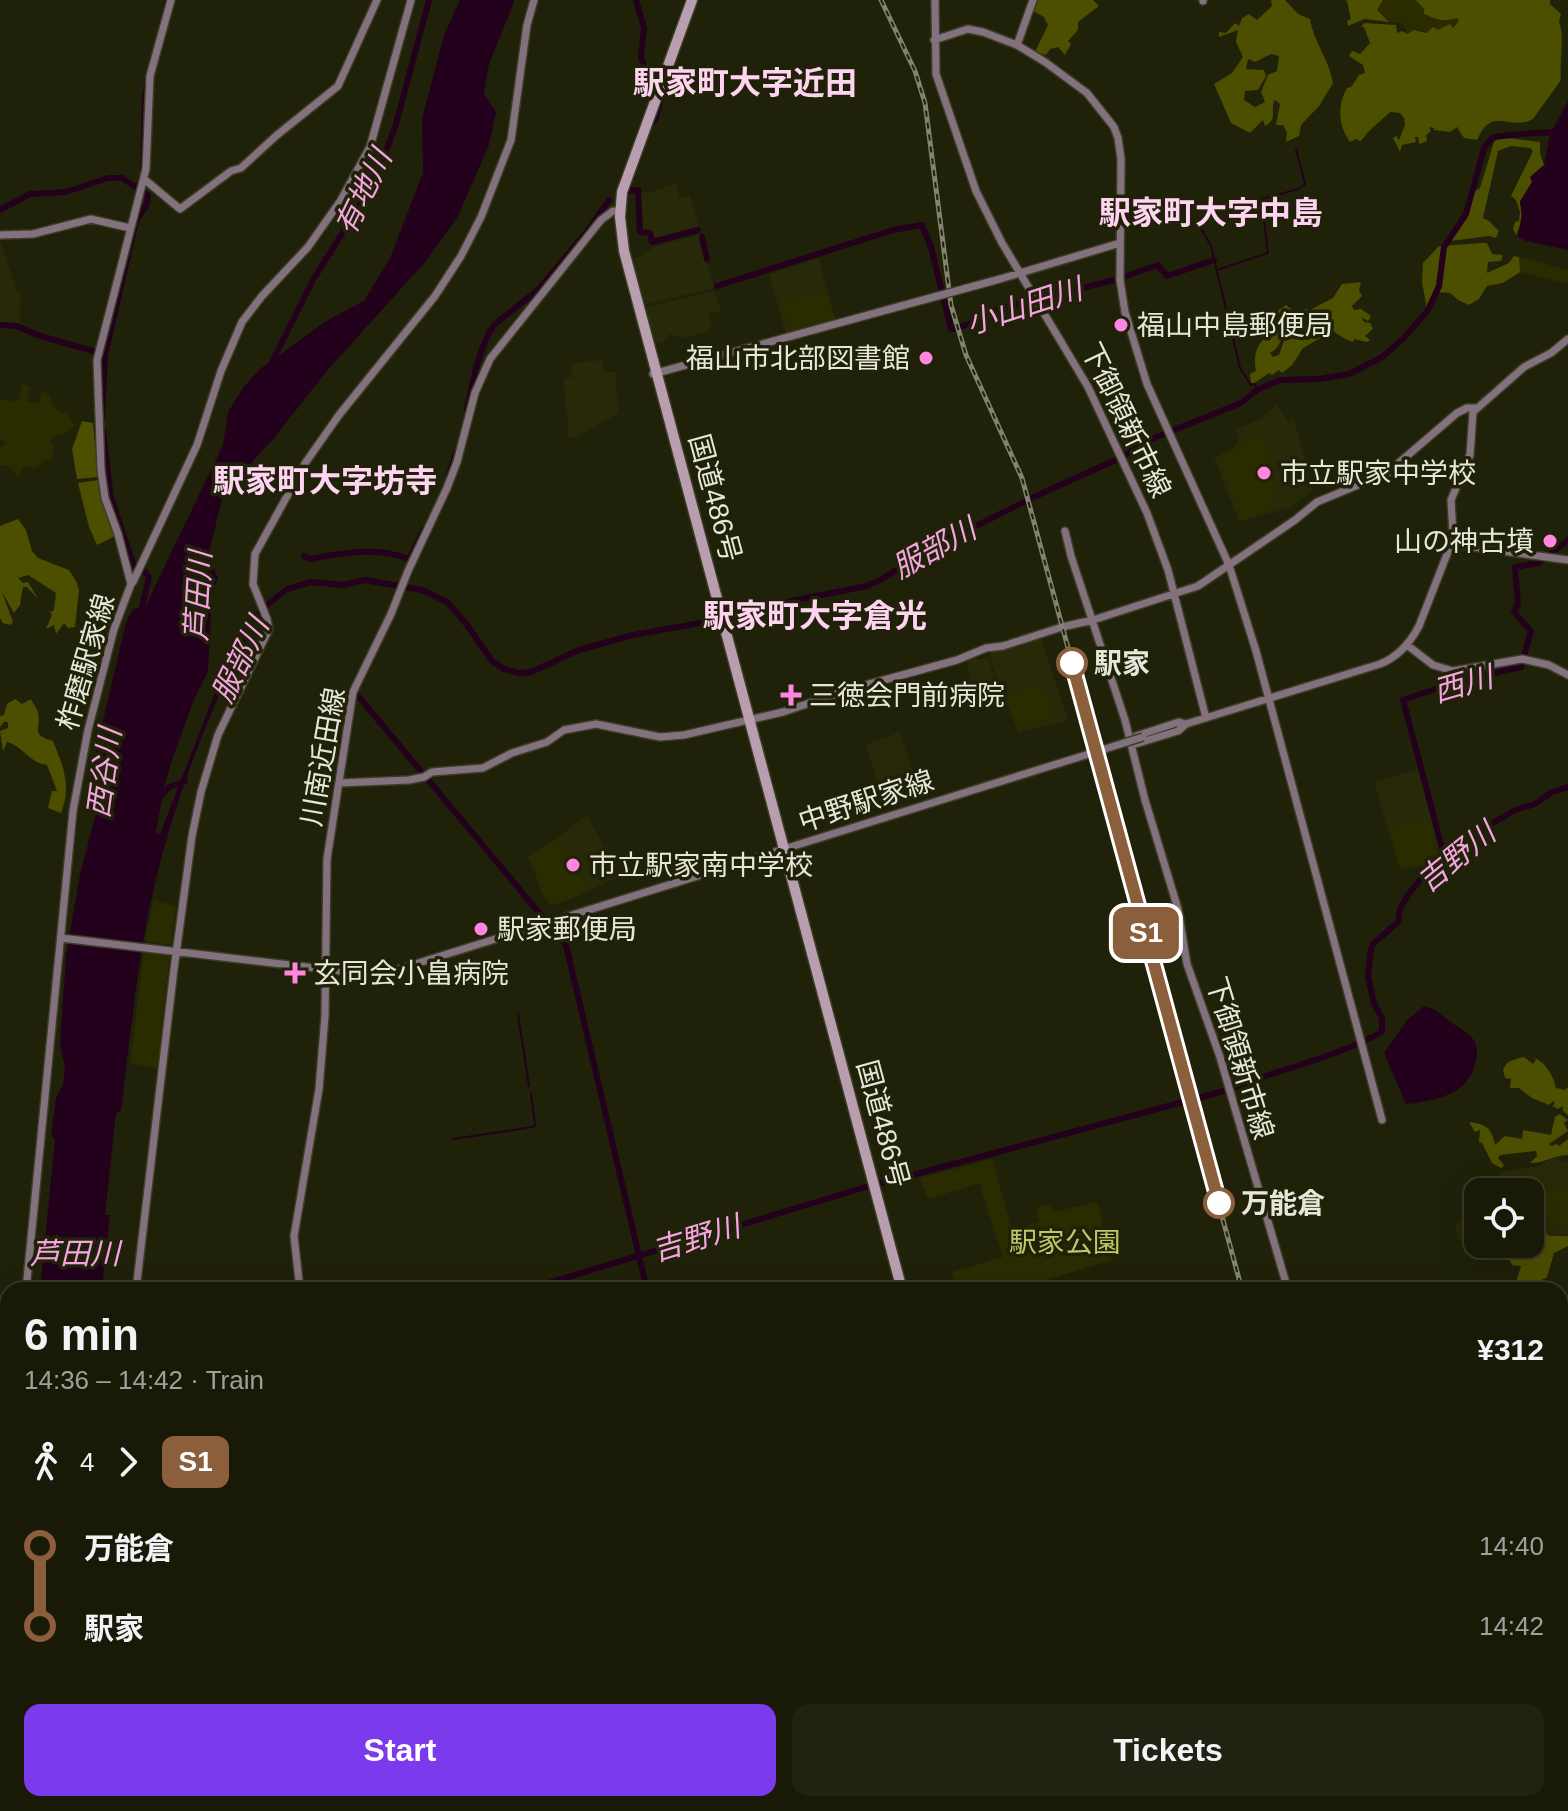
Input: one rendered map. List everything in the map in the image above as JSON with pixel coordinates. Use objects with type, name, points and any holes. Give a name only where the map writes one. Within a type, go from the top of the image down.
[{"type":"highway","name":"国道486号","points":[[689,0],[622,192],[618,211],[624,251],[898,1282]]},
{"type":"street","name":"柞磨駅家線","points":[[27,1282],[81,764],[114,629],[131,584],[105,498],[101,470],[98,355],[142,185],[147,157],[150,76],[171,0]]},
{"type":"street","points":[[142,185],[180,209],[231,171],[241,168],[338,86],[377,0]]},
{"type":"street","points":[[131,584],[197,445],[221,371],[242,322],[308,247],[341,200],[370,147],[411,0]]},
{"type":"street","points":[[137,1282],[175,951],[192,836],[218,735],[235,694],[266,639],[267,619],[252,577],[255,554],[283,501],[339,415],[435,296],[481,217],[511,140],[523,51],[534,0]]},
{"type":"street","name":"下御領新市線","points":[[935,0],[934,40],[938,83],[968,170],[984,210],[1088,387],[1151,522],[1174,593],[1206,718]]},
{"type":"street","points":[[1017,45],[1033,0]]},
{"type":"street","points":[[934,40],[968,29],[1017,45],[1078,85],[1114,127],[1120,143],[1121,159],[1121,294],[1125,312],[1147,384],[1229,565],[1382,1120]]},
{"type":"street","name":"川南近田線","points":[[299,1282],[294,1236],[319,1089],[325,1016],[326,874],[353,692],[457,462],[475,393],[490,359],[601,220],[618,211]]},
{"type":"street","points":[[0,235],[33,234],[91,219],[130,228]]},
{"type":"street","points":[[655,373],[1021,274],[1120,243]]},
{"type":"street","points":[[339,783],[409,780],[432,772],[483,768],[575,727],[596,724],[660,737],[684,735],[936,667],[986,648],[1093,620],[1198,586],[1317,502],[1387,473],[1457,413],[1475,408],[1492,397],[1524,367],[1551,353],[1568,339]]},
{"type":"street","points":[[1131,742],[1179,722],[1186,724],[1387,661],[1407,645],[1419,626],[1451,544],[1451,500],[1470,455],[1470,421],[1475,408]]},
{"type":"street","name":"下御領新市線","points":[[1065,531],[1131,742],[1178,909],[1187,964],[1220,1057],[1286,1282]]},
{"type":"street","points":[[1451,544],[1568,560]]},
{"type":"street","points":[[1407,645],[1433,665],[1446,670],[1467,671],[1522,659],[1547,664],[1568,675]]},
{"type":"street","name":"中野駅家線","points":[[326,968],[358,973],[396,970],[1186,724]]},
{"type":"street","points":[[62,938],[326,968]]},
{"type":"shaded area","points":[[1037,0],[1093,0],[1099,6],[1078,22],[1078,30],[1068,41],[1071,44],[1065,55],[1058,47],[1050,49],[1046,55],[1035,52],[1048,25],[1044,17],[1033,11]]},
{"type":"shaded area","points":[[1271,0],[1285,0],[1298,14],[1310,19],[1333,83],[1319,106],[1301,125],[1299,136],[1286,142],[1287,133],[1283,125],[1276,125],[1280,104],[1275,100],[1272,120],[1265,126],[1263,120],[1250,133],[1231,123],[1214,84],[1232,73],[1243,57],[1236,42],[1238,30],[1219,37],[1219,32],[1226,33],[1235,23],[1239,26],[1242,18],[1249,14],[1257,20],[1272,6]],"holes":[[[1271,54],[1279,56],[1277,71],[1268,75],[1261,92],[1265,102],[1255,107],[1244,100],[1245,91],[1258,90],[1266,76],[1264,70],[1246,69],[1248,59],[1255,62]]]},
{"type":"shaded area","points":[[1345,0],[1383,0],[1377,10],[1389,22],[1365,19],[1348,26],[1347,21],[1351,19]]},
{"type":"shaded area","points":[[1416,0],[1550,0],[1550,4],[1561,14],[1561,80],[1533,119],[1516,123],[1489,123],[1477,140],[1464,138],[1457,127],[1450,132],[1430,127],[1427,141],[1419,144],[1418,137],[1415,137],[1416,142],[1402,145],[1400,152],[1393,138],[1396,136],[1399,140],[1405,125],[1404,118],[1400,113],[1390,112],[1361,141],[1356,139],[1350,142],[1343,129],[1340,108],[1347,88],[1365,73],[1363,65],[1349,56],[1352,51],[1360,54],[1370,43],[1364,27],[1361,27],[1364,23],[1396,25],[1397,33],[1402,31],[1407,34],[1414,30],[1426,33],[1433,27],[1438,30],[1450,24],[1453,28],[1459,21],[1457,18],[1440,20],[1424,14],[1424,9]]},
{"type":"shaded area","points":[[1500,137],[1540,142],[1544,165],[1530,177],[1532,182],[1520,201],[1522,220],[1516,235],[1513,229],[1515,222],[1519,221],[1520,212],[1511,196],[1533,151],[1511,146],[1498,151],[1483,218],[1499,231],[1496,238],[1489,236],[1451,241],[1466,216],[1475,191],[1480,188],[1494,142]]},
{"type":"shaded area","points":[[676,183],[680,198],[690,195],[699,228],[653,241],[651,232],[641,230],[640,192],[652,192]]},
{"type":"shaded area","points":[[699,235],[714,288],[642,305],[632,263],[634,259],[658,246]]},
{"type":"shaded area","points":[[0,240],[17,291],[21,292],[19,326],[0,323]]},
{"type":"shaded area","points":[[1487,243],[1492,254],[1503,255],[1501,261],[1488,262],[1487,273],[1509,263],[1514,256],[1519,257],[1520,272],[1503,283],[1487,286],[1479,299],[1469,305],[1450,293],[1437,292],[1428,315],[1422,282],[1423,263],[1439,246]]},
{"type":"shaded area","points":[[818,258],[836,320],[786,334],[769,274]]},
{"type":"shaded area","points":[[1361,282],[1359,290],[1362,296],[1352,306],[1354,310],[1361,309],[1371,316],[1368,321],[1361,317],[1373,329],[1365,336],[1370,340],[1354,339],[1353,342],[1346,339],[1323,325],[1324,317],[1304,320],[1286,332],[1278,347],[1270,353],[1273,357],[1279,355],[1286,335],[1300,325],[1304,330],[1307,325],[1311,327],[1314,322],[1320,322],[1322,337],[1303,348],[1292,365],[1282,373],[1279,370],[1272,375],[1269,373],[1251,383],[1250,374],[1256,371],[1257,350],[1261,342],[1270,336],[1267,323],[1270,316],[1286,305],[1296,313],[1310,310],[1333,298],[1342,284]]},
{"type":"shaded area","points":[[715,291],[721,311],[708,314],[712,327],[708,332],[682,338],[670,334],[663,342],[653,344],[643,308]]},
{"type":"shaded area","points":[[602,360],[603,372],[615,372],[619,413],[576,437],[569,437],[563,378],[572,377],[571,363]]},
{"type":"shaded area","name":"市立駅家中学校","points":[[1277,404],[1288,422],[1294,420],[1313,490],[1291,507],[1239,522],[1214,458],[1235,447],[1239,437],[1236,429],[1261,419]]},
{"type":"shaded area","points":[[82,421],[93,423],[98,477],[77,479],[72,449]]},
{"type":"shaded area","points":[[99,480],[115,536],[97,545],[78,483]]},
{"type":"shaded area","points":[[18,519],[38,558],[69,570],[76,581],[79,590],[75,627],[68,628],[64,623],[56,634],[54,625],[46,629],[52,615],[49,610],[54,610],[56,593],[28,575],[18,578],[23,583],[28,582],[38,599],[27,587],[23,587],[20,605],[14,613],[2,592],[13,622],[10,625],[3,623],[0,618],[0,526]]},
{"type":"shaded area","points":[[1040,635],[1068,721],[1018,732],[990,653]]},
{"type":"shaded area","points":[[975,653],[977,660],[988,657],[997,687],[974,695],[965,658]]},
{"type":"shaded area","points":[[15,699],[22,704],[31,699],[38,713],[39,733],[53,741],[66,785],[61,813],[48,808],[52,791],[57,791],[47,765],[35,761],[7,742],[3,751],[0,731],[8,728],[8,722],[0,727],[0,716],[4,715],[7,704]]},
{"type":"shaded area","points":[[900,732],[917,786],[877,798],[875,775],[866,744]]},
{"type":"shaded area","points":[[1419,769],[1444,858],[1437,863],[1400,870],[1374,782]]},
{"type":"shaded area","name":"市立駅家南中学校","points":[[587,815],[620,876],[551,906],[542,894],[528,856]]},
{"type":"shaded area","points":[[1524,1057],[1533,1064],[1534,1058],[1542,1062],[1556,1088],[1565,1090],[1568,1087],[1568,1115],[1563,1111],[1563,1106],[1558,1109],[1552,1106],[1555,1104],[1553,1101],[1549,1105],[1519,1088],[1510,1088],[1511,1079],[1505,1078],[1503,1069],[1508,1062]]},
{"type":"shaded area","points":[[1560,1114],[1568,1120],[1564,1123],[1568,1131],[1549,1144],[1559,1146],[1568,1139],[1568,1155],[1530,1163],[1537,1156],[1536,1151],[1500,1155],[1498,1158],[1504,1165],[1501,1168],[1492,1163],[1479,1142],[1480,1130],[1475,1132],[1469,1122],[1487,1128],[1495,1145],[1505,1136],[1522,1139],[1523,1130],[1551,1135],[1555,1117]]},
{"type":"shaded area","points":[[1553,1158],[1568,1163],[1568,1234],[1544,1238],[1544,1178],[1498,1178],[1502,1172],[1539,1166]]},
{"type":"shaded area","points":[[1464,1216],[1464,1239],[1458,1240],[1455,1224]]},
{"type":"shaded area","points":[[1544,1232],[1549,1236],[1568,1236],[1568,1246],[1554,1253],[1547,1277],[1538,1282],[1516,1282],[1521,1266],[1512,1265],[1509,1258],[1544,1258]]},
{"type":"green space","points":[[1383,0],[1416,0],[1424,9],[1424,14],[1440,20],[1457,18],[1459,21],[1445,30],[1414,30],[1407,34],[1403,23],[1389,22],[1377,10]]},
{"type":"green space","points":[[1519,257],[1568,270],[1568,284],[1520,272]]},
{"type":"green space","points":[[826,291],[833,313],[830,321],[787,333],[785,303]]},
{"type":"green space","points":[[23,384],[29,387],[27,402],[40,403],[41,390],[50,396],[53,406],[63,414],[67,411],[74,425],[50,441],[52,460],[45,460],[36,468],[24,467],[19,476],[8,465],[0,466],[0,448],[8,442],[0,440],[0,400],[18,401]]},
{"type":"green space","points":[[1262,436],[1278,497],[1270,500],[1272,510],[1239,521],[1238,509],[1218,460],[1239,450],[1240,445]]},
{"type":"green space","points":[[1038,685],[1042,697],[1048,696],[1055,720],[1018,728],[1007,696]]},
{"type":"green space","points":[[1429,820],[1439,859],[1404,868],[1399,864],[1390,831]]},
{"type":"green space","points":[[558,842],[584,882],[583,894],[551,905],[529,856],[534,853],[536,856]]},
{"type":"green space","points":[[154,900],[176,906],[171,945],[145,941]]},
{"type":"green space","points":[[144,950],[170,953],[157,1068],[130,1063]]},
{"type":"green space","name":"駅家公園","points":[[992,1159],[1012,1230],[1040,1222],[1036,1208],[1050,1204],[1053,1212],[1097,1202],[1112,1260],[1039,1282],[954,1282],[952,1272],[1003,1257],[979,1183],[928,1199],[920,1178]]},
{"type":"green space","points":[[1568,1188],[1568,1223],[1548,1227],[1544,1192]]},
{"type":"water","name":"芦田川","points":[[460,0],[515,0],[489,64],[484,94],[496,112],[489,145],[457,218],[425,262],[326,372],[274,438],[223,494],[210,549],[210,560],[218,578],[212,594],[208,672],[194,699],[164,787],[156,832],[160,834],[216,690],[259,608],[261,613],[228,677],[197,748],[161,858],[138,974],[121,1110],[116,1114],[105,1215],[110,1215],[103,1282],[41,1282],[55,1140],[51,1135],[56,1098],[63,1084],[65,1069],[60,1043],[66,956],[80,874],[103,788],[93,764],[126,622],[133,609],[145,607],[223,445],[228,412],[243,388],[260,369],[326,321],[364,301],[390,258],[423,173],[422,119],[444,35]]},
{"type":"water","points":[[1568,101],[1568,250],[1518,237],[1522,213],[1520,202],[1532,182],[1530,177],[1544,165],[1550,134]]},
{"type":"water","points":[[1424,1006],[1437,1011],[1471,1037],[1477,1056],[1471,1074],[1457,1089],[1428,1101],[1406,1104],[1384,1053],[1407,1020]]},
{"type":"waterway","points":[[160,26],[166,0]]},
{"type":"waterway","name":"有地川","points":[[269,368],[313,280],[358,208],[384,157],[396,124],[429,0]]},
{"type":"waterway","name":"小山田川","points":[[636,0],[644,28],[641,57],[644,65]]},
{"type":"waterway","points":[[136,186],[141,175],[143,95],[151,59]]},
{"type":"waterway","name":"小山田川","points":[[648,127],[656,118],[661,98]]},
{"type":"waterway","name":"服部川","points":[[262,609],[287,589],[311,582],[343,585],[365,580],[422,590],[447,602],[492,661],[504,669],[519,673],[531,672],[579,650],[633,635],[756,613],[786,602],[867,586],[952,535],[1122,457],[1149,440],[1241,403],[1257,390],[1280,380],[1349,374],[1382,357],[1404,338],[1428,310],[1439,286],[1444,247],[1466,214],[1484,148],[1493,137],[1568,134]]},
{"type":"waterway","points":[[1217,270],[1268,253],[1263,213],[1258,200],[1299,189],[1305,184],[1296,149]]},
{"type":"waterway","name":"西谷川","points":[[0,210],[30,194],[66,192],[108,178],[122,178],[148,195],[147,204],[136,221],[105,355],[102,416]]},
{"type":"waterway","name":"小山田川","points":[[629,189],[638,190],[640,232],[650,233],[652,242],[698,230]]},
{"type":"waterway","points":[[467,409],[480,355],[494,325],[540,288],[609,200]]},
{"type":"waterway","name":"小山田川","points":[[717,286],[893,230],[922,225],[953,329],[972,323],[979,314],[1114,280],[1158,265],[1167,276],[1214,260]]},
{"type":"waterway","points":[[1200,227],[1211,246],[1240,368],[1257,390]]},
{"type":"waterway","name":"小山田川","points":[[702,237],[707,259]]},
{"type":"waterway","points":[[0,325],[17,326],[96,352]]},
{"type":"waterway","name":"西谷川","points":[[103,431],[111,498],[134,566]]},
{"type":"waterway","points":[[449,475],[457,451]]},
{"type":"waterway","points":[[304,556],[310,559],[372,552],[409,559],[424,529]]},
{"type":"waterway","name":"西川","points":[[1446,863],[1403,700],[1456,682],[1521,667],[1531,631],[1514,612],[1518,604],[1515,567],[1539,563],[1568,540]]},
{"type":"waterway","name":"西谷川","points":[[140,615],[149,577],[143,570]]},
{"type":"waterway","points":[[359,697],[566,945],[645,1282]]},
{"type":"waterway","name":"服部川","points":[[160,797],[169,787],[185,779]]},
{"type":"waterway","name":"吉野川","points":[[1232,1088],[1327,1056],[1382,1032],[1382,1018],[1374,1004],[1368,976],[1371,949],[1398,922],[1400,909],[1410,892],[1427,872],[1451,861],[1481,830],[1515,810],[1535,804],[1552,792],[1568,787]]},
{"type":"waterway","points":[[518,1014],[529,1086]]},
{"type":"waterway","name":"吉野川","points":[[879,1184],[1224,1091]]},
{"type":"waterway","points":[[453,1139],[533,1127],[531,1094]]},
{"type":"waterway","name":"吉野川","points":[[551,1282],[866,1187]]},
{"type":"railway","points":[[881,0],[915,71],[925,103],[951,305],[966,355],[1022,478],[1240,1282]]},
{"type":"train","name":"S1","points":[[1072,663],[1219,1203]]},
{"type":"place","name":"福山中島郵便局","points":[[1121,325]]},
{"type":"place","name":"福山市北部図書館","points":[[926,358]]},
{"type":"place","name":"市立駅家中学校","points":[[1264,473]]},
{"type":"place","name":"山の神古墳","points":[[1550,541]]},
{"type":"place","name":"駅家","points":[[1072,663]]},
{"type":"place","name":"三徳会門前病院","points":[[791,695]]},
{"type":"place","name":"市立駅家南中学校","points":[[573,865]]},
{"type":"place","name":"駅家郵便局","points":[[481,929]]},
{"type":"place","name":"玄同会小畠病院","points":[[295,973]]},
{"type":"place","name":"万能倉","points":[[1219,1203]]},
{"type":"district","name":"駅家町大字近田","points":[[745,83]]},
{"type":"district","name":"駅家町大字中島","points":[[1211,213]]},
{"type":"district","name":"駅家町大字坊寺","points":[[325,481]]},
{"type":"district","name":"駅家町大字倉光","points":[[815,616]]}]
